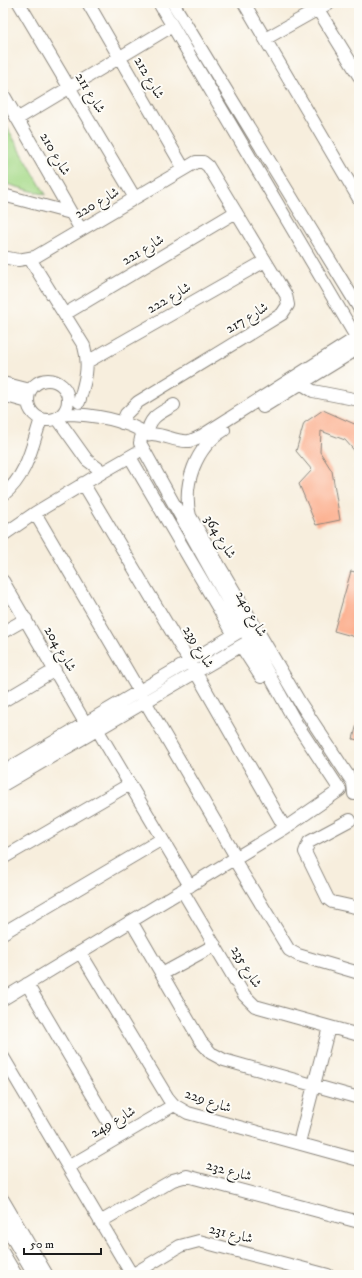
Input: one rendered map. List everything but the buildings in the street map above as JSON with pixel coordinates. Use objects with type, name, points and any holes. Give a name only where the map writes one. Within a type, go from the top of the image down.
[{"type":"street","name":"شارع 211","points":[[19,3],[134,198]]},
{"type":"street","name":"شارع 212","points":[[88,3],[184,169]]},
{"type":"street","points":[[3,535],[83,483],[130,457],[152,433],[181,441],[190,441],[203,435],[358,341],[159,3]]},
{"type":"street","points":[[173,3],[357,300]]},
{"type":"street","points":[[244,3],[359,199]]},
{"type":"street","points":[[265,39],[320,5],[359,76]]},
{"type":"street","points":[[17,119],[172,26]]},
{"type":"street","name":"شارع 210","points":[[3,94],[81,230]]},
{"type":"street","name":"شارع 220","points":[[30,259],[196,162],[203,162]]},
{"type":"street","name":"شارع 217","points":[[122,423],[126,414],[138,402],[286,310],[288,305],[286,295],[266,261],[208,166],[203,162]]},
{"type":"street","points":[[3,195],[71,213]]},
{"type":"street","name":"شارع 221","points":[[65,314],[236,212]]},
{"type":"street","points":[[3,257],[18,260],[30,259],[84,346],[87,362],[86,379],[79,402]]},
{"type":"street","name":"شارع 222","points":[[87,362],[266,261]]},
{"type":"street","name":"شارع 364","points":[[336,792],[356,794],[353,783],[298,701],[190,516],[188,507],[190,478],[196,462],[210,441],[221,432],[302,384],[358,341]]},
{"type":"street","points":[[68,394],[67,409],[60,416],[51,420],[41,419],[31,411],[29,396],[34,385],[47,380],[60,383],[68,394],[102,416],[135,427],[143,442]]},
{"type":"street","points":[[3,383],[29,396]]},
{"type":"street","points":[[302,384],[313,391],[359,400]]},
{"type":"street","points":[[3,396],[29,396]]},
{"type":"street","points":[[143,442],[149,423],[152,419],[174,406]]},
{"type":"street","points":[[60,416],[102,416]]},
{"type":"street","points":[[60,416],[87,460],[103,472]]},
{"type":"street","points":[[3,495],[11,488],[22,474],[41,419]]},
{"type":"street","name":"شارع 240","points":[[143,442],[238,632],[336,792]]},
{"type":"street","points":[[130,457],[238,632]]},
{"type":"street","name":"شارع 239","points":[[83,483],[192,666],[285,828]]},
{"type":"street","points":[[35,513],[289,950],[298,955],[359,973]]},
{"type":"street","name":"شارع 204","points":[[3,581],[91,728],[130,784]]},
{"type":"street","points":[[3,632],[26,619]]},
{"type":"street","points":[[3,772],[145,701],[238,632],[253,623]]},
{"type":"street","points":[[3,785],[91,728],[139,690],[245,643],[260,634]]},
{"type":"street","points":[[3,701],[55,670]]},
{"type":"street","points":[[3,858],[130,784]]},
{"type":"street","name":"شارع 235","points":[[130,784],[162,839],[215,945],[244,994],[255,1006],[359,1035]]},
{"type":"street","points":[[3,999],[285,828],[336,792]]},
{"type":"street","points":[[350,820],[309,842],[305,852],[328,899],[332,902],[359,908]]},
{"type":"street","points":[[3,932],[162,839]]},
{"type":"street","points":[[131,921],[201,1042],[211,1053],[224,1060],[359,1098]]},
{"type":"street","points":[[162,974],[215,945]]},
{"type":"street","name":"شارع 229","points":[[80,952],[168,1098],[174,1105],[188,1113],[359,1160]]},
{"type":"street","points":[[27,984],[117,1137]]},
{"type":"street","points":[[299,1143],[329,1027]]},
{"type":"street","points":[[3,1057],[132,1275]]},
{"type":"street","name":"شارع 249","points":[[68,1167],[174,1105]]},
{"type":"street","name":"شارع 232","points":[[100,1222],[173,1180],[187,1176],[359,1222]]},
{"type":"street","points":[[3,1200],[47,1275]]},
{"type":"street","points":[[3,1222],[34,1275]]},
{"type":"street","name":"شارع 231","points":[[132,1275],[180,1246],[199,1241],[328,1275]]},
{"type":"street","points":[[3,1253],[16,1275]]},
{"type":"green space","points":[[3,120],[4,122],[46,195],[3,183]]}]
